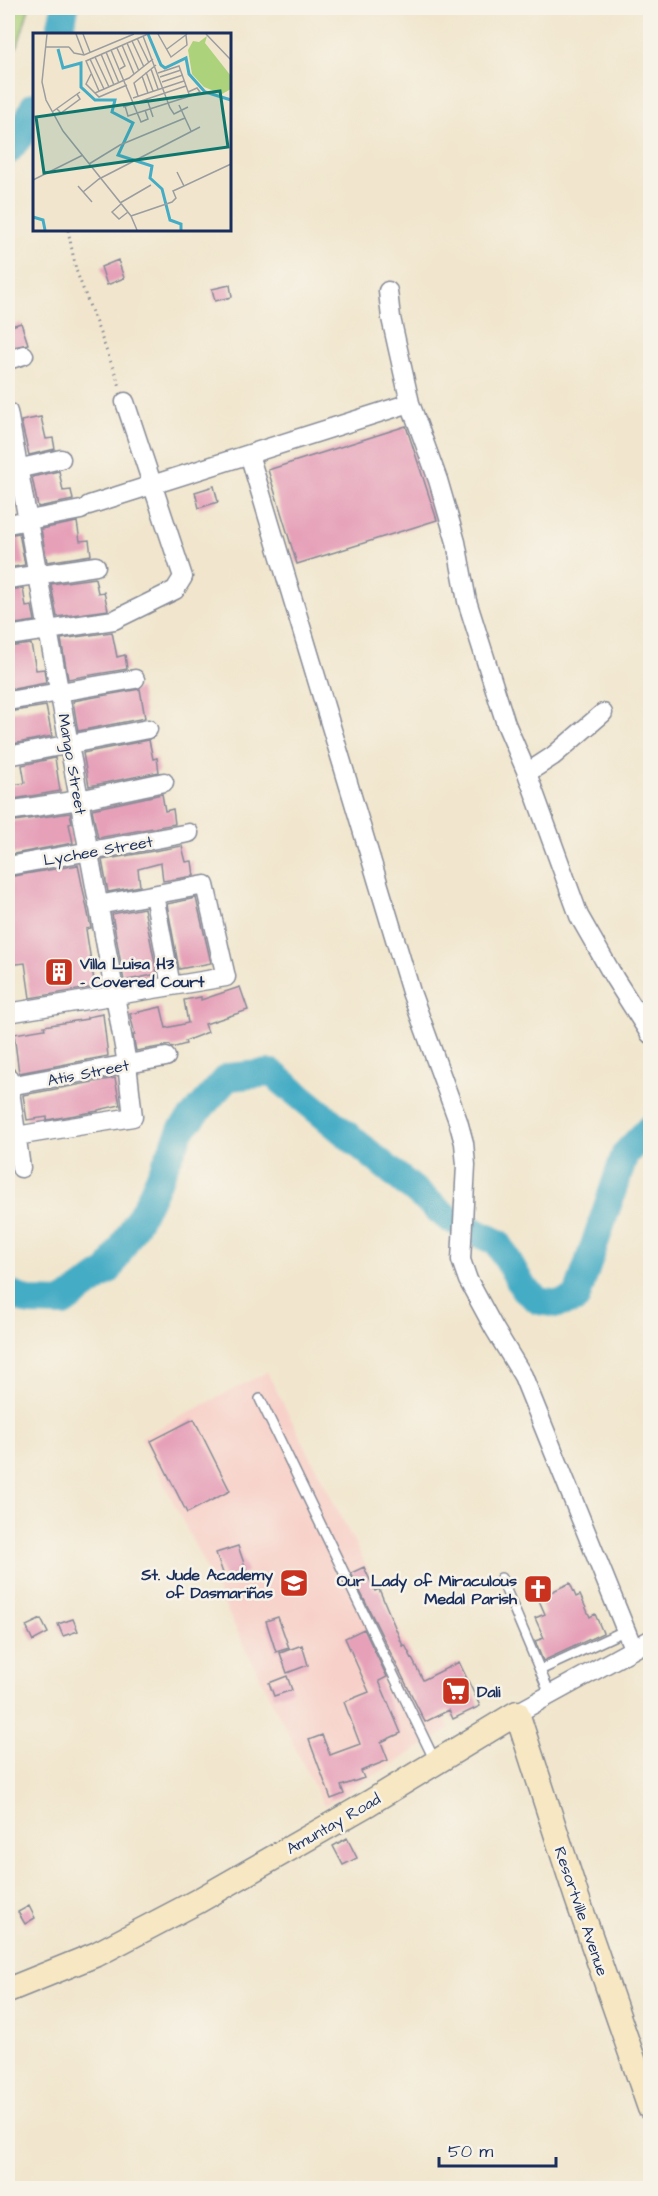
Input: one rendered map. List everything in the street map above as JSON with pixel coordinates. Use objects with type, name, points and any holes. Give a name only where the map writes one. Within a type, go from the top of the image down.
[{"type":"street","points":[[388,291],[391,318],[410,403],[438,480],[456,542],[467,601],[506,724],[527,772],[579,916],[615,979],[651,1035]]},
{"type":"street","points":[[8,636],[114,620],[175,590],[183,577],[125,402]]},
{"type":"street","points":[[8,524],[85,507],[410,403]]},
{"type":"street","name":"Mango Street","points":[[8,412],[13,470],[27,520],[60,692],[115,994],[133,1117],[16,1136]]},
{"type":"street","points":[[249,454],[411,992],[464,1143],[465,1195],[461,1260],[468,1280],[523,1376],[624,1631],[633,1648]]},
{"type":"street","points":[[13,470],[61,459]]},
{"type":"street","points":[[8,579],[96,566]]},
{"type":"street","points":[[8,701],[135,679]]},
{"type":"street","points":[[527,772],[553,756],[603,713]]},
{"type":"street","points":[[8,756],[148,729]]},
{"type":"street","points":[[8,811],[79,800],[164,782]]},
{"type":"street","name":"Lychee Street","points":[[8,866],[189,833]]},
{"type":"street","points":[[8,1013],[226,977],[205,885],[98,905]]},
{"type":"street","points":[[154,895],[171,986]]},
{"type":"street","name":"Atis Street","points":[[8,1081],[166,1057]]},
{"type":"street","points":[[8,1081],[21,1168]]},
{"type":"street","name":"Amuntay Road","points":[[8,1990],[98,1954],[198,1901],[369,1803],[517,1713],[651,1640]]},
{"type":"street","name":"Resortville Avenue","points":[[517,1713],[577,1898],[651,2108]]},
{"type":"lane","points":[[260,1399],[435,1761]]},
{"type":"lane","points":[[501,1578],[550,1694]]},
{"type":"lane","points":[[540,1670],[624,1631]]},
{"type":"path","points":[[68,231],[76,270],[125,402]]},
{"type":"shaded area","name":"St. Jude Academy of Dasmariñas","points":[[267,1372],[450,1729],[324,1806],[141,1437]]},
{"type":"green space","points":[[8,8],[29,8],[18,45],[8,60]]},
{"type":"building","points":[[118,260],[124,278],[107,285],[101,267]]},
{"type":"building","points":[[230,285],[232,297],[215,301],[212,289]]},
{"type":"building","points":[[21,323],[28,344],[9,348],[8,327]]},
{"type":"building","points":[[41,417],[46,439],[53,438],[55,449],[29,455],[21,421]]},
{"type":"building","points":[[406,426],[437,520],[297,564],[268,470]]},
{"type":"building","points":[[59,471],[63,491],[71,490],[73,500],[38,507],[32,477]]},
{"type":"building","points":[[214,486],[218,502],[199,508],[195,492]]},
{"type":"building","points":[[77,522],[80,541],[89,540],[91,555],[47,562],[41,529]]},
{"type":"building","points":[[19,533],[25,565],[8,568],[8,535]]},
{"type":"building","points":[[95,578],[98,593],[104,592],[108,610],[57,617],[51,584]]},
{"type":"building","points":[[23,588],[26,607],[32,606],[35,621],[8,625],[8,590]]},
{"type":"building","points":[[112,632],[117,657],[125,655],[127,669],[68,679],[61,639]]},
{"type":"building","points":[[31,644],[36,670],[44,669],[46,683],[8,690],[8,647]]},
{"type":"building","points":[[140,689],[145,718],[78,731],[73,701]]},
{"type":"building","points":[[46,706],[52,736],[8,745],[8,712]]},
{"type":"building","points":[[149,740],[153,759],[157,758],[159,772],[89,786],[83,753]]},
{"type":"building","points":[[55,758],[60,791],[8,800],[8,786],[25,783],[22,765]]},
{"type":"building","points":[[162,794],[165,811],[173,809],[175,824],[98,838],[92,809]]},
{"type":"building","points":[[70,813],[72,823],[69,824],[73,843],[8,855],[8,822]]},
{"type":"building","points":[[182,846],[186,862],[192,861],[194,876],[163,881],[161,863],[138,869],[140,886],[108,892],[102,860]]},
{"type":"building","points":[[78,865],[91,928],[86,929],[95,987],[30,998],[25,963],[8,965],[8,877]]},
{"type":"building","points":[[196,898],[211,963],[179,969],[167,904]]},
{"type":"building","points":[[144,908],[157,974],[124,981],[112,914]]},
{"type":"building","points":[[240,987],[248,1010],[205,1024],[208,1032],[185,1041],[186,1044],[172,1048],[170,1045],[136,1051],[130,1014],[161,1007],[166,1028],[188,1023],[184,1000],[201,997],[201,1000]]},
{"type":"building","points":[[103,1014],[108,1056],[19,1073],[14,1034],[45,1029],[44,1026]]},
{"type":"building","points":[[115,1078],[120,1105],[47,1120],[47,1117],[27,1120],[23,1095]]},
{"type":"building","points":[[194,1419],[230,1491],[187,1513],[151,1441]]},
{"type":"building","points":[[238,1546],[247,1572],[225,1579],[216,1553]]},
{"type":"building","points":[[364,1567],[375,1591],[379,1589],[403,1646],[405,1645],[423,1680],[459,1662],[480,1706],[453,1719],[449,1710],[425,1722],[351,1573]]},
{"type":"building","points":[[570,1583],[576,1597],[580,1595],[590,1617],[595,1614],[603,1633],[543,1661],[535,1641],[544,1638],[535,1618],[545,1614],[538,1598]]},
{"type":"building","points":[[278,1617],[289,1648],[276,1652],[266,1621]]},
{"type":"building","points":[[41,1619],[48,1633],[33,1641],[26,1626]]},
{"type":"building","points":[[73,1619],[78,1631],[63,1636],[58,1624]]},
{"type":"building","points":[[364,1629],[387,1677],[379,1681],[401,1733],[381,1742],[388,1760],[361,1771],[364,1778],[341,1786],[344,1794],[331,1799],[309,1740],[322,1735],[330,1755],[360,1744],[344,1702],[369,1692],[345,1638]]},
{"type":"building","points":[[302,1645],[308,1665],[287,1673],[280,1653]]},
{"type":"building","points":[[287,1676],[292,1690],[274,1696],[269,1683]]},
{"type":"building","points":[[347,1838],[357,1858],[343,1865],[333,1846]]},
{"type":"building","points":[[29,1906],[35,1918],[25,1924],[18,1912]]},
{"type":"waterway","points":[[59,33],[65,8]]},
{"type":"waterway","points":[[8,151],[21,135],[33,108]]},
{"type":"waterway","points":[[8,1293],[30,1302],[63,1303],[109,1270],[147,1204],[181,1130],[228,1077],[272,1073],[448,1218],[498,1243],[524,1289],[539,1301],[558,1304],[576,1299],[625,1154],[650,1128]]},
{"type":"place","name":"Villa Luisa H3 - Covered Court","points":[[59,972]]},
{"type":"place","name":"St. Jude Academy of Dasmariñas","points":[[294,1583]]},
{"type":"place","name":"Our Lady of Miraculous Medal Parish","points":[[538,1589]]},
{"type":"place","name":"Dali","points":[[456,1691]]}]
